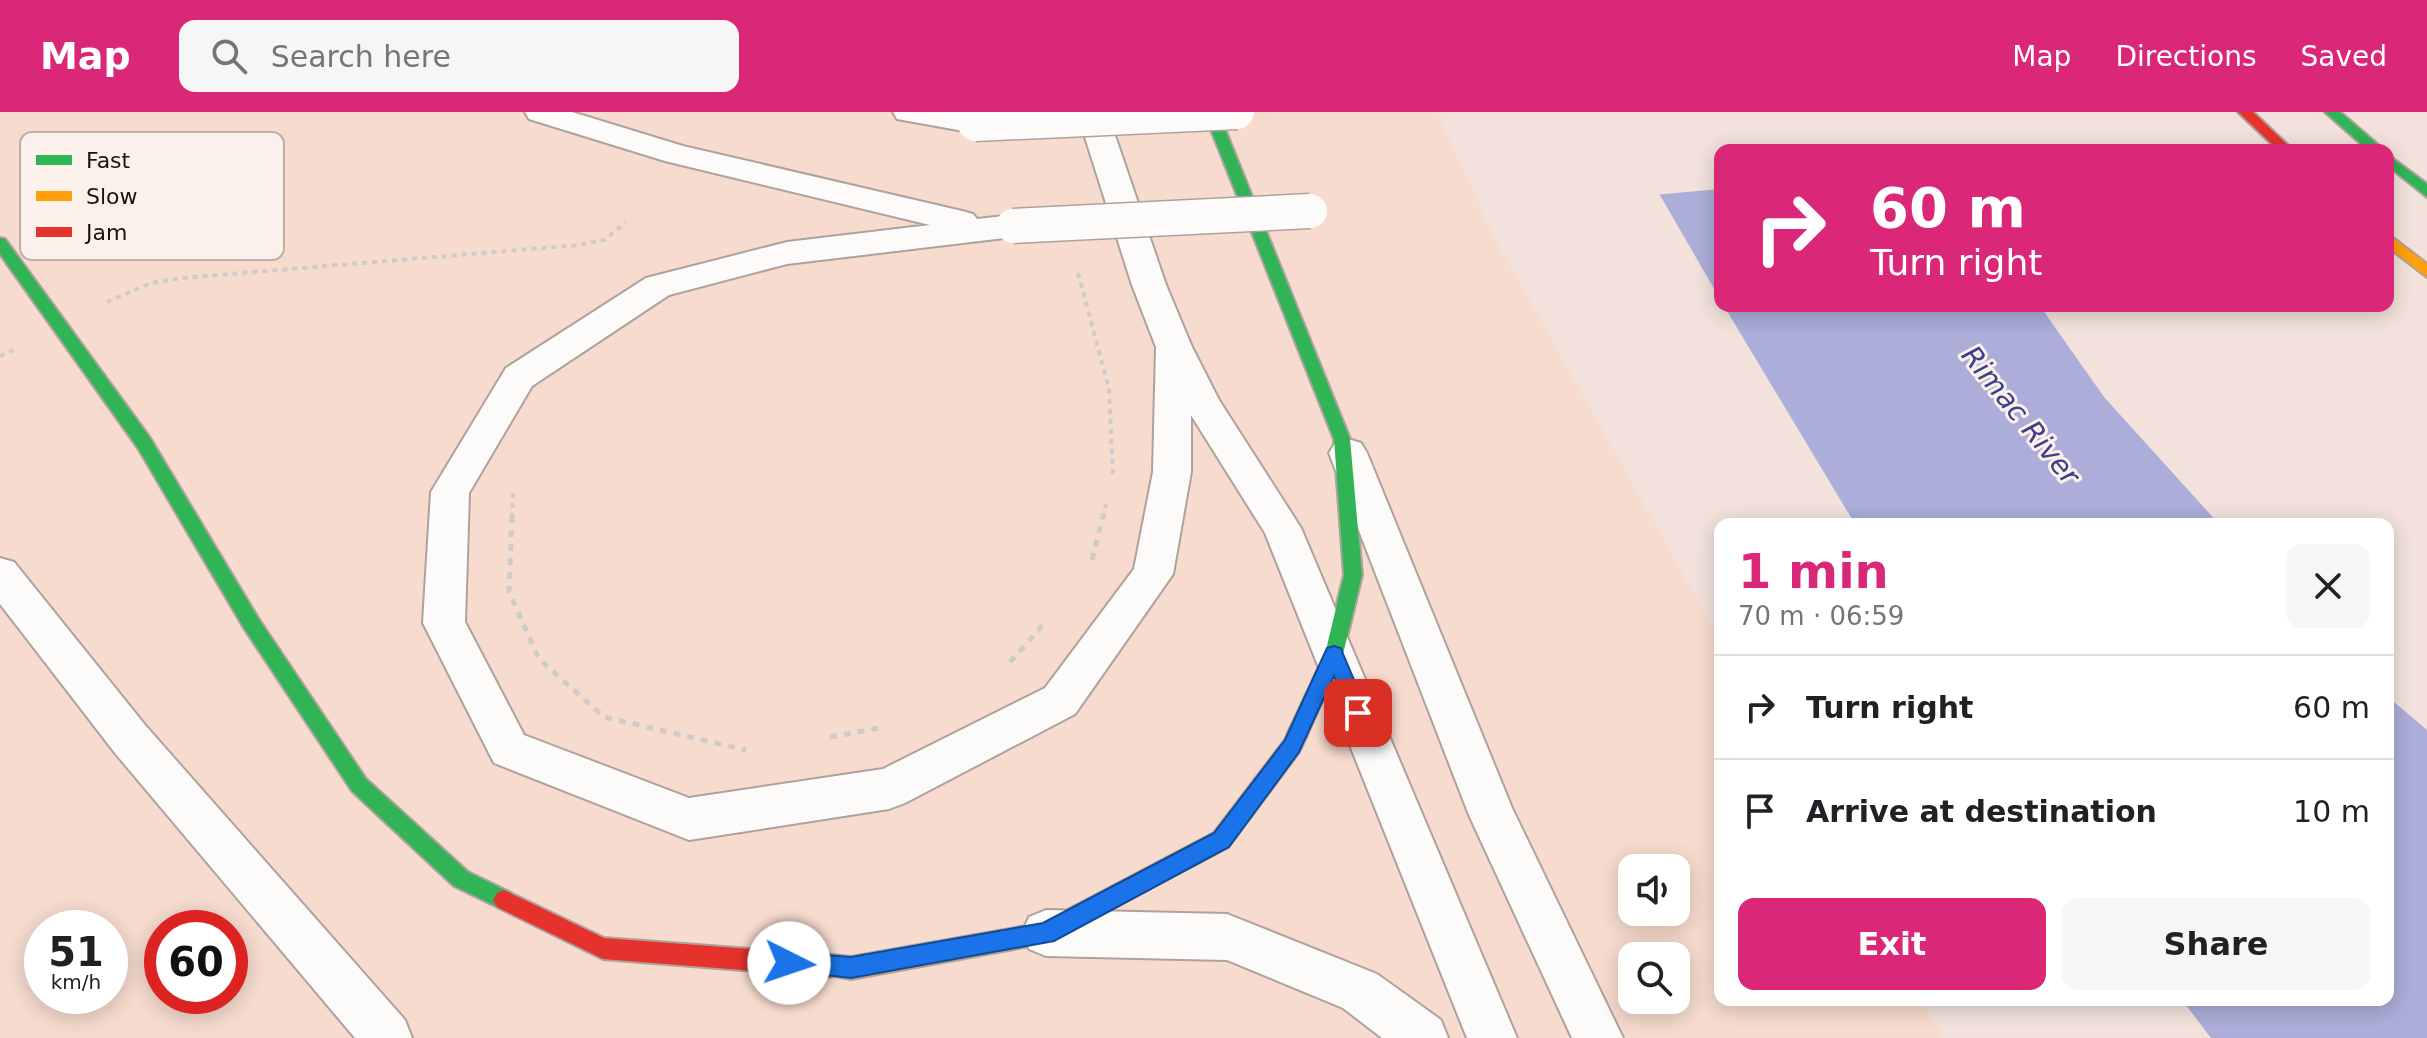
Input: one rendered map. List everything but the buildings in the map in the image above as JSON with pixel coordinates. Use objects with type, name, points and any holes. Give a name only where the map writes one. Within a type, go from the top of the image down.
[{"type":"main road","points":[[0,243],[62,325],[144,443],[251,623],[359,785],[461,879],[603,948],[851,968],[1046,933],[1221,840],[1292,746],[1334,654],[1353,575],[1342,439],[1211,112]]},
{"type":"main road","points":[[2245,112],[2280,144]]},
{"type":"main road","points":[[2332,112],[2370,144]]},
{"type":"main road","points":[[2394,164],[2427,192]]},
{"type":"main road","points":[[2394,244],[2427,272]]},
{"type":"lane","points":[[540,112],[676,154],[1001,227]]},
{"type":"lane","points":[[908,112],[975,124],[1237,112]]},
{"type":"lane","points":[[1092,112],[1149,285],[1174,347],[1205,407],[1282,528],[1492,1038]]},
{"type":"lane","points":[[1174,347],[1172,472],[1153,574],[1060,701],[889,789],[689,819],[509,749],[444,623],[450,492],[519,377],[658,286],[787,253],[1001,227],[1310,211]]},
{"type":"lane","points":[[1342,439],[1492,815],[1598,1038]]},
{"type":"lane","points":[[0,574],[130,739],[370,1029]]},
{"type":"lane","points":[[1046,933],[1227,937],[1360,991],[1423,1038]]},
{"type":"path","points":[[0,356],[151,283],[579,245],[604,240],[626,222]]},
{"type":"path","points":[[1076,264],[1109,389],[1113,476],[1110,489]]},
{"type":"path","points":[[514,486],[509,592],[539,659],[604,717],[749,751]]},
{"type":"path","points":[[1090,569],[1107,502]]},
{"type":"path","points":[[998,668],[1011,662],[1051,615]]},
{"type":"path","points":[[822,738],[879,728],[893,721]]},
{"type":"shaded area","points":[[0,112],[1437,112],[1492,233],[1714,629],[1714,1006],[1925,1006],[1943,1038],[0,1038]]},
{"type":"water","points":[[1612,112],[1714,148],[1714,289]]},
{"type":"water","name":"Rimac River","points":[[1728,312],[2044,312],[2104,397],[2214,518],[1851,518]]},
{"type":"water","points":[[2394,702],[2427,730],[2427,1038],[2211,1038],[2187,1006],[2394,1006]]},
{"type":"pier","points":[[1608,112],[1908,112],[1930,144],[1714,144],[1714,190],[1654,195]]},
{"type":"traffic: fast","points":[[1211,112],[1342,439],[1353,575],[1334,654],[1298,733]]},
{"type":"traffic: fast","points":[[2332,112],[2370,144]]},
{"type":"traffic: fast","points":[[2394,164],[2427,192]]},
{"type":"traffic: fast","points":[[0,243],[144,443],[251,623],[359,785],[461,879],[504,900]]},
{"type":"traffic: slow","points":[[2394,244],[2427,272]]},
{"type":"traffic: slow","points":[[831,966],[851,968],[1046,933],[1221,840],[1292,746],[1298,733]]},
{"type":"traffic: jam","points":[[2245,112],[2280,144]]},
{"type":"traffic: jam","points":[[504,900],[603,948],[831,966]]},
{"type":"route","points":[[789,963],[851,968],[1046,933],[1221,840],[1292,746],[1334,654],[1358,713]]}]
